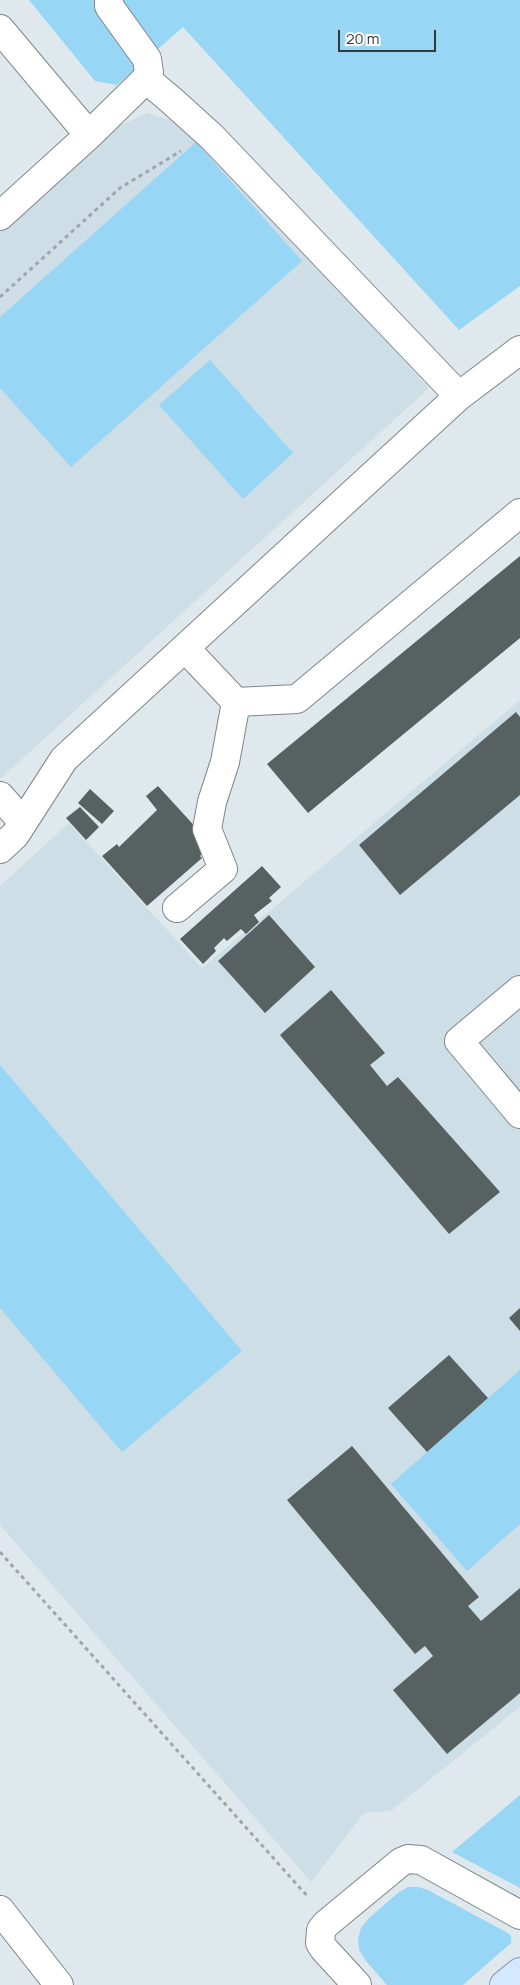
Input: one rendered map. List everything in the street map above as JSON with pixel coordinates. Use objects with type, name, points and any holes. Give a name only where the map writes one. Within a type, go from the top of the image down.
[{"type":"main road","points":[[504,1985],[520,1972]]},
{"type":"street","points":[[0,216],[89,135],[146,79],[149,73],[147,59],[109,6],[109,0]]},
{"type":"street","points":[[0,29],[89,135]]},
{"type":"street","points":[[146,79],[209,134],[459,396]]},
{"type":"street","points":[[0,849],[15,835],[64,759],[459,396],[520,350]]},
{"type":"street","points":[[185,648],[236,702],[297,699],[520,513]]},
{"type":"street","points":[[177,908],[223,869],[207,829],[212,802],[225,762],[236,702]]},
{"type":"street","points":[[0,796],[23,822]]},
{"type":"street","points":[[520,990],[459,1040],[520,1114]]},
{"type":"street","points":[[357,1985],[320,1943],[321,1930],[402,1862],[414,1858],[421,1860],[520,1915]]},
{"type":"street","points":[[0,1910],[59,1985]]},
{"type":"path","points":[[0,297],[120,188],[209,134]]},
{"type":"path","points":[[0,1552],[330,1921]]},
{"type":"shaded area","points":[[29,0],[520,0],[520,286],[459,330],[183,27],[117,85],[95,81]]},
{"type":"shaded area","points":[[148,113],[187,125],[429,388],[0,779],[0,232],[110,130]]},
{"type":"shaded area","points":[[196,142],[302,261],[71,467],[0,388],[0,317]]},
{"type":"shaded area","points":[[210,360],[293,453],[243,499],[159,405]]},
{"type":"shaded area","points":[[520,700],[520,1707],[391,1811],[364,1813],[311,1882],[0,1525],[0,886],[69,823],[202,968]]},
{"type":"shaded area","points":[[0,1065],[242,1351],[122,1452],[0,1308]]},
{"type":"shaded area","points":[[520,1370],[520,1524],[467,1571],[391,1484]]},
{"type":"shaded area","points":[[520,1795],[520,1888],[452,1852]]},
{"type":"shaded area","points":[[408,1887],[428,1890],[508,1933],[511,1936],[511,1943],[463,1985],[387,1985],[359,1950],[358,1939],[361,1928],[369,1918],[399,1892]]},
{"type":"building","points":[[520,556],[520,638],[308,813],[267,764]]},
{"type":"building","points":[[516,712],[520,717],[520,795],[400,895],[359,845]]},
{"type":"building","points":[[158,786],[211,844],[200,856],[202,858],[147,906],[102,856],[117,844],[119,847],[157,810],[146,796]]},
{"type":"building","points":[[90,789],[114,811],[102,824],[78,803]]},
{"type":"building","points":[[80,807],[99,827],[86,840],[66,818]]},
{"type":"building","points":[[262,866],[281,887],[269,898],[272,901],[254,915],[259,922],[246,934],[241,929],[227,941],[224,938],[214,948],[216,951],[203,964],[180,939]]},
{"type":"building","points":[[269,915],[315,967],[265,1013],[218,961]]},
{"type":"building","points":[[331,990],[385,1053],[370,1065],[387,1086],[398,1077],[500,1192],[449,1234],[280,1035]]},
{"type":"building","points":[[520,1308],[520,1331],[509,1318]]},
{"type":"building","points":[[449,1355],[488,1398],[427,1452],[388,1408]]},
{"type":"building","points":[[352,1446],[479,1597],[468,1606],[481,1621],[520,1588],[520,1693],[447,1754],[393,1690],[433,1656],[425,1646],[415,1654],[287,1500]]}]
